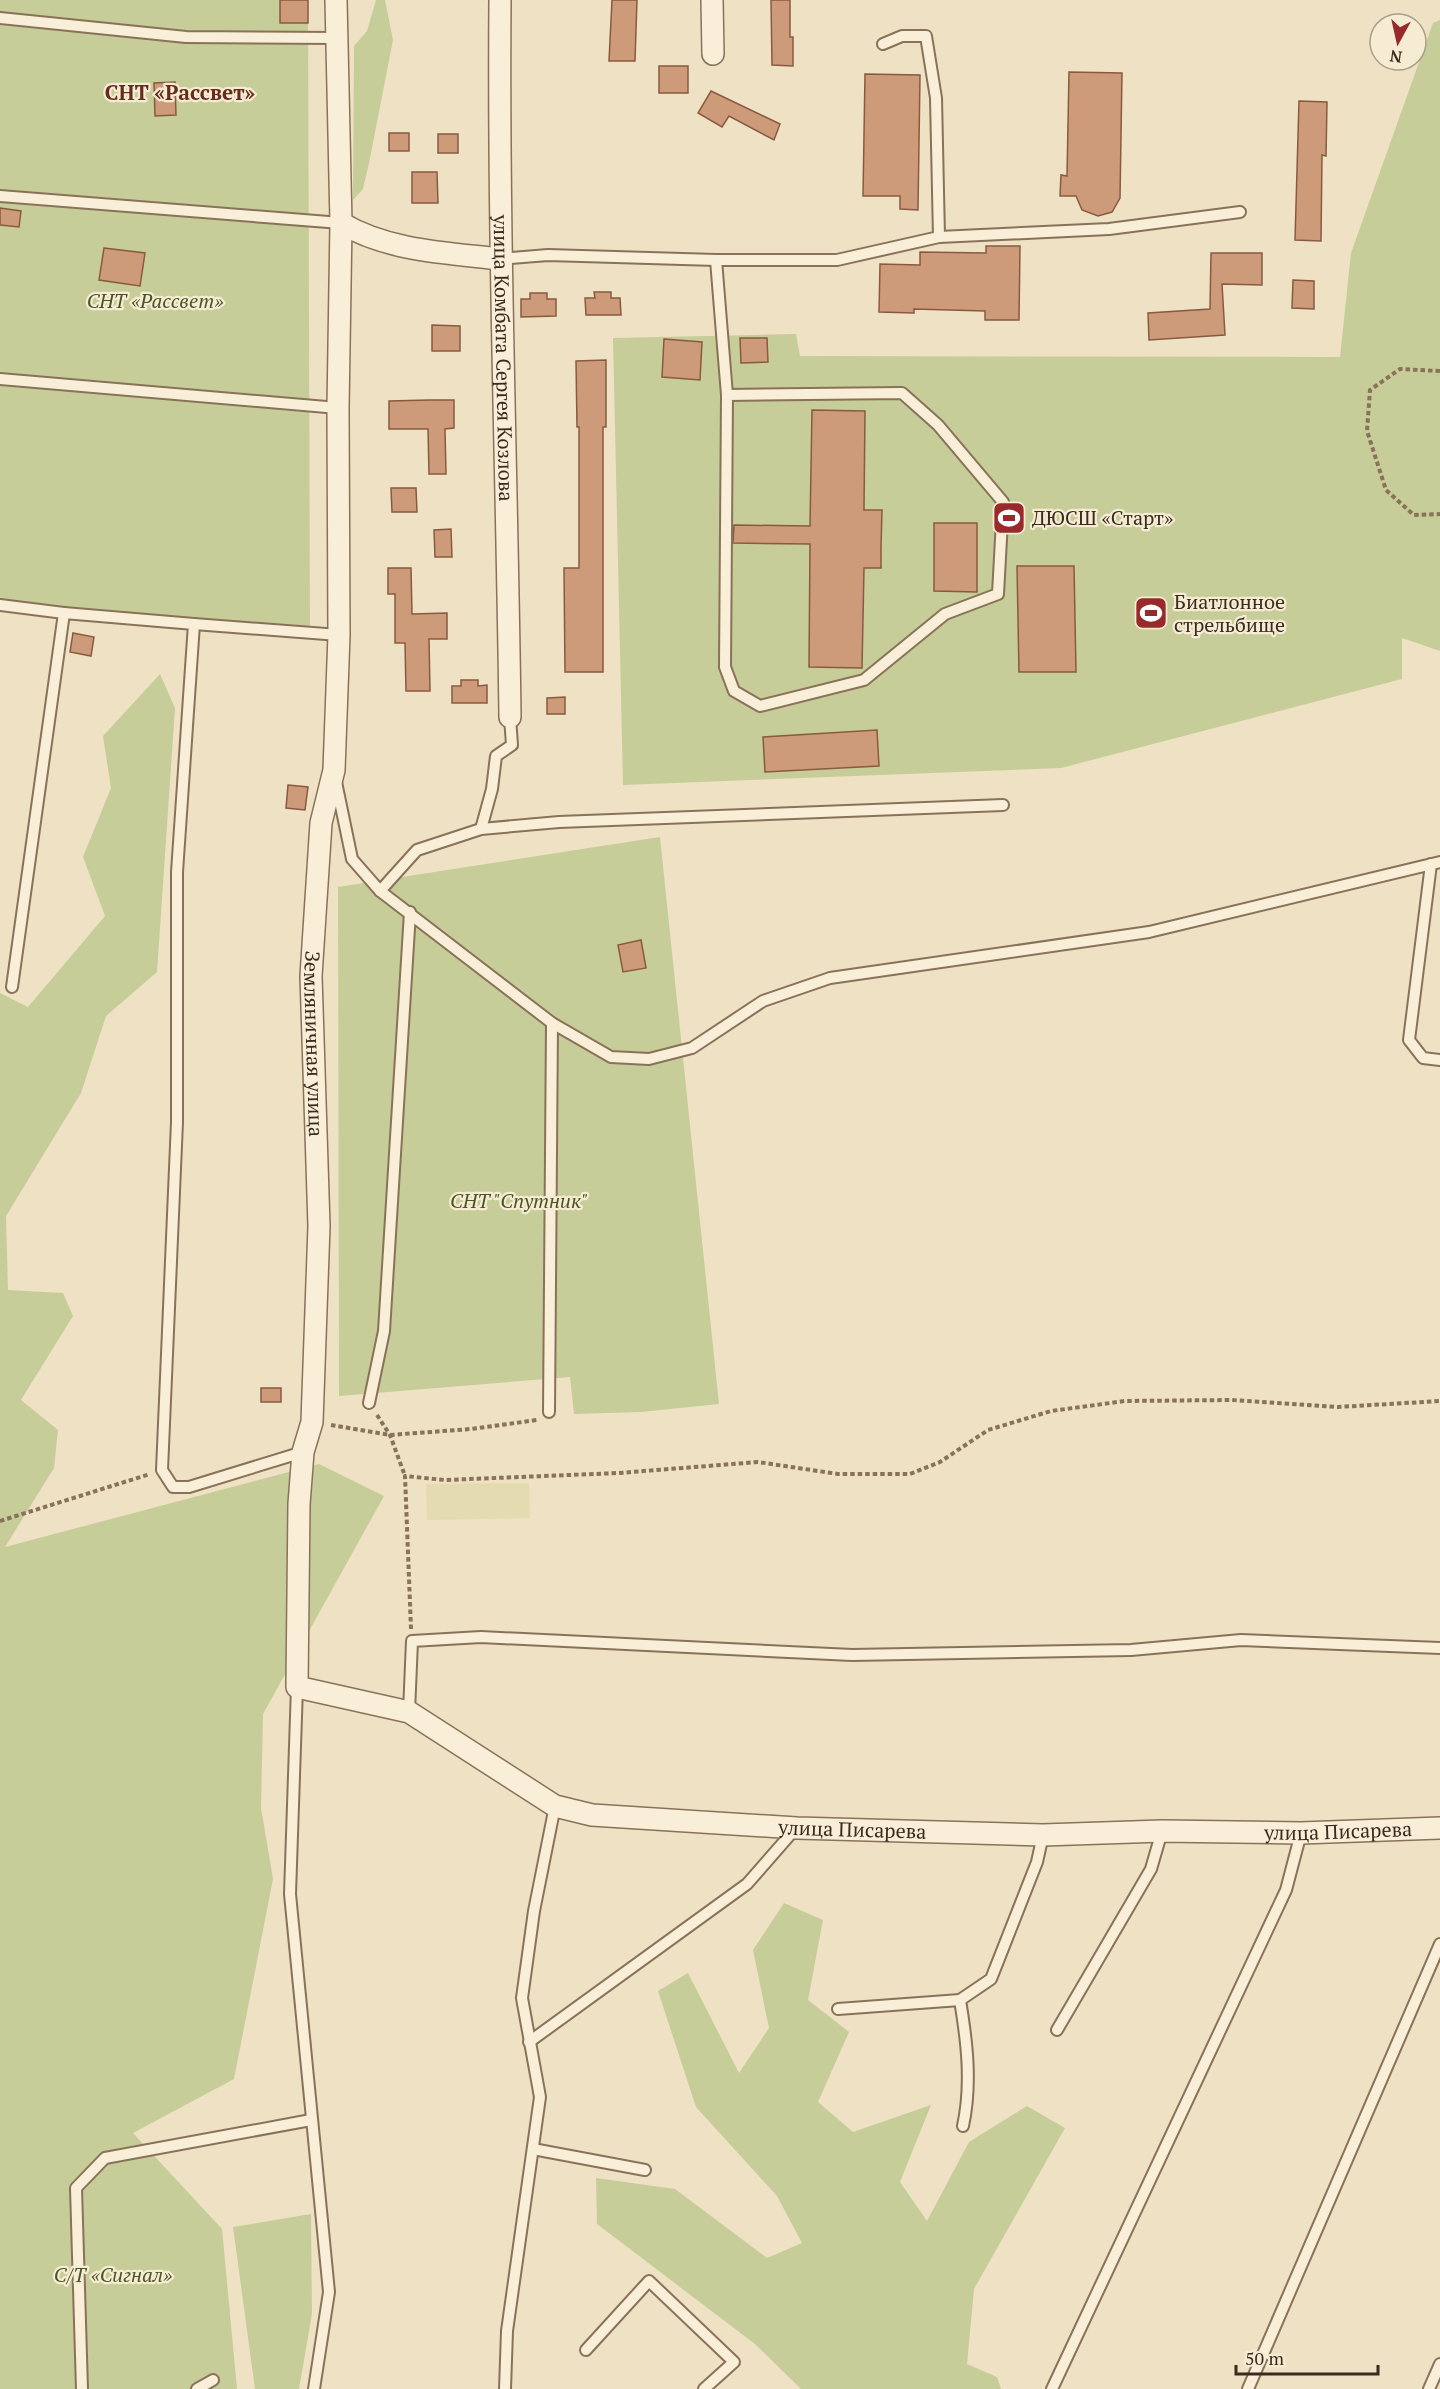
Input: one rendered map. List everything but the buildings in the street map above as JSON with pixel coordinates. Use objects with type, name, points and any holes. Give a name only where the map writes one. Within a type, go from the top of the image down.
[{"type":"street","name":"Земляничная улица","points":[[297,1687],[299,1504],[303,1452],[312,1422],[319,1226],[311,976],[321,823],[334,770],[339,635],[338,408],[342,224],[336,0]]},
{"type":"street","name":"улица Комбата Сергея Козлова","points":[[500,0],[500,259],[506,407],[510,717]]},
{"type":"street","points":[[712,0],[713,54]]},
{"type":"street","points":[[342,224],[361,235],[429,251],[500,259]]},
{"type":"street","name":"улица Писарева","points":[[297,1687],[409,1712],[555,1806],[592,1815],[796,1828],[1043,1836],[1162,1832],[1301,1833],[1440,1828]]},
{"type":"lane","points":[[0,18],[186,37],[336,38]]},
{"type":"lane","points":[[883,44],[902,36],[926,36],[936,98],[939,237]]},
{"type":"lane","points":[[0,196],[342,224]]},
{"type":"lane","points":[[500,259],[548,255],[716,260],[837,260],[939,237],[1110,229],[1240,212]]},
{"type":"lane","points":[[716,260],[727,395],[725,667],[734,691],[760,706],[864,680],[945,614],[998,594],[1003,502],[938,425],[902,393],[727,395]]},
{"type":"lane","points":[[0,378],[338,408]]},
{"type":"lane","points":[[0,605],[64,613],[339,635]]},
{"type":"lane","points":[[12,987],[64,613]]},
{"type":"lane","points":[[194,624],[177,872],[177,1122],[162,1470],[173,1487],[189,1487],[303,1452]]},
{"type":"lane","points":[[482,829],[492,789],[496,756],[512,745],[510,717]]},
{"type":"lane","points":[[334,770],[352,859],[380,891],[552,1023],[611,1056],[650,1059],[692,1048],[763,1001],[830,978],[1149,932],[1435,863],[1409,1040],[1423,1058],[1440,1060]]},
{"type":"lane","points":[[380,891],[417,850],[482,829],[559,822],[1003,805]]},
{"type":"lane","points":[[369,1402],[384,1331],[410,912]]},
{"type":"lane","points":[[549,1412],[552,1023]]},
{"type":"lane","points":[[409,1712],[412,1641],[481,1637],[852,1655],[1131,1650],[1241,1640],[1440,1648]]},
{"type":"lane","points":[[297,1687],[290,1894],[329,2292],[315,2389]]},
{"type":"lane","points":[[505,2389],[507,2331],[540,2097],[522,1998],[534,1911],[555,1806]]},
{"type":"lane","points":[[529,2042],[747,1884],[796,1828]]},
{"type":"lane","points":[[1058,2030],[1151,1869],[1162,1832]]},
{"type":"lane","points":[[1052,2389],[1286,1890],[1301,1833]]},
{"type":"lane","points":[[838,2009],[960,2000],[991,1979],[1037,1862],[1043,1836]]},
{"type":"lane","points":[[1248,2389],[1440,1944]]},
{"type":"lane","points":[[960,2000],[966,2041],[968,2101],[963,2126]]},
{"type":"lane","points":[[82,2389],[76,2188],[105,2158],[311,2120]]},
{"type":"lane","points":[[533,2149],[645,2170]]},
{"type":"lane","points":[[586,2350],[649,2281],[734,2362],[704,2389]]},
{"type":"lane","points":[[1429,2389],[1440,2364]]},
{"type":"lane","points":[[197,2389],[213,2380]]},
{"type":"path","points":[[1440,371],[1400,369],[1370,390],[1367,431],[1386,490],[1414,515],[1440,514]]},
{"type":"path","points":[[405,1476],[468,1479],[619,1473],[758,1462],[838,1474],[910,1474],[940,1462],[988,1430],[1051,1411],[1125,1401],[1231,1400],[1338,1407],[1440,1401]]},
{"type":"path","points":[[369,1402],[390,1435],[405,1476],[412,1641]]},
{"type":"path","points":[[312,1422],[390,1435],[482,1428],[546,1419],[549,1412]]},
{"type":"path","points":[[0,1521],[162,1470]]},
{"type":"shaded area","points":[[529,1483],[530,1518],[427,1520],[426,1484]]},
{"type":"green space","name":"СНТ «Рассвет»","points":[[0,0],[308,0],[310,637],[0,603]]},
{"type":"green space","points":[[376,0],[385,0],[393,40],[363,189],[353,200],[354,46],[367,31]]},
{"type":"green space","name":"ДЮСШ «Старт»","points":[[1440,20],[1440,651],[1402,638],[1402,679],[1061,768],[623,785],[613,338],[796,334],[800,356],[1340,357],[1351,253],[1416,72],[1428,72],[1428,37],[1433,23]]},
{"type":"green space","name":"С/Т «Сигнал»","points":[[160,674],[175,708],[157,972],[106,1016],[81,1093],[6,1216],[8,1290],[63,1293],[73,1316],[21,1400],[58,1430],[54,1468],[5,1547],[319,1464],[384,1496],[263,1714],[261,1808],[273,1879],[234,2079],[133,2133],[222,2229],[237,2389],[0,2389],[0,993],[28,1007],[105,916],[83,857],[111,788],[103,736]]},
{"type":"green space","name":"СНТ \"Спутник\"","points":[[660,837],[719,1404],[641,1412],[574,1414],[570,1377],[339,1396],[338,887]]},
{"type":"green space","points":[[784,1903],[823,1920],[808,2000],[849,2032],[818,2102],[853,2132],[931,2105],[900,2182],[927,2221],[969,2142],[1027,2106],[1065,2128],[974,2289],[967,2364],[997,2377],[1001,2389],[801,2389],[755,2344],[597,2224],[596,2178],[675,2189],[767,2258],[802,2243],[777,2196],[696,2107],[658,1991],[688,1973],[739,2073],[769,2028],[753,1950]]},
{"type":"green space","points":[[311,2214],[312,2314],[299,2389],[255,2389],[233,2227]]},
{"type":"place","name":"ДЮСШ «Старт»","points":[[1009,518]]},
{"type":"place","name":"Биатлонное стрельбище","points":[[1151,613]]},
{"type":"district","name":"СНТ «Рассвет»","points":[[180,93]]}]
